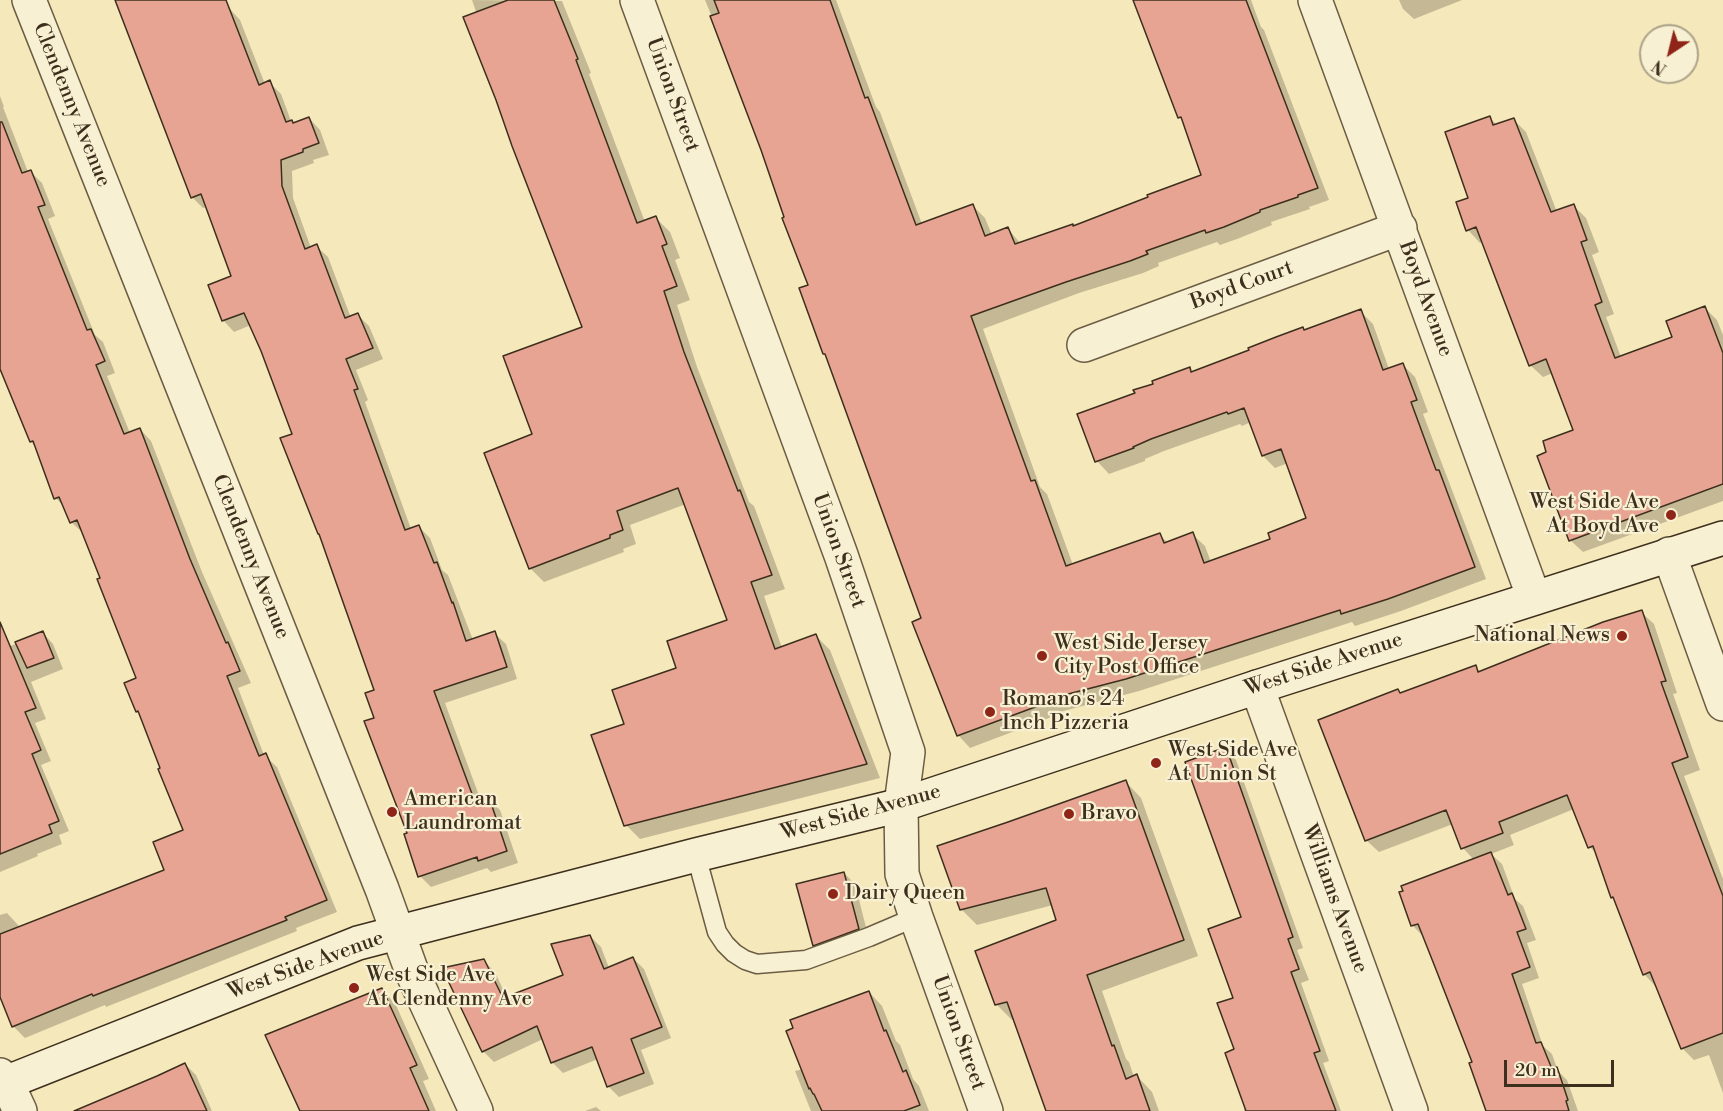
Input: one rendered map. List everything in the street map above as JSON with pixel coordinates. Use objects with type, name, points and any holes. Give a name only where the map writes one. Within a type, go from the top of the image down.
[{"type":"street","name":"Clendenny Avenue","points":[[30,0],[399,933],[412,972],[476,1111]]},
{"type":"street","name":"Union Street","points":[[637,0],[841,555],[908,752],[902,805],[902,874],[986,1111]]},
{"type":"street","name":"Boyd Avenue","points":[[1315,0],[1534,598]]},
{"type":"street","name":"Boyd Court","points":[[1084,345],[1400,228]]},
{"type":"street","name":"West Side Avenue","points":[[7,1089],[358,943],[696,855],[902,805],[1257,687],[1723,538]]},
{"type":"street","points":[[1669,554],[1723,704]]},
{"type":"street","name":"Williams Avenue","points":[[1257,687],[1411,1111]]},
{"type":"lane","points":[[696,855],[717,932],[734,953],[744,960],[757,964],[806,960],[916,917]]},
{"type":"building","points":[[115,0],[226,0],[259,85],[270,80],[286,122],[292,120],[293,123],[309,117],[319,143],[281,160],[282,186],[305,249],[317,244],[345,318],[358,313],[373,348],[346,359],[358,389],[354,390],[405,530],[419,525],[434,563],[437,562],[466,641],[495,631],[507,667],[434,691],[475,802],[489,797],[507,851],[478,861],[477,857],[418,877],[404,834],[407,833],[364,721],[374,718],[365,693],[374,690],[319,534],[280,438],[292,434],[244,313],[222,321],[208,285],[231,276],[201,194],[191,198]]},
{"type":"building","points":[[508,0],[554,0],[578,59],[576,60],[637,223],[656,216],[667,244],[662,246],[677,286],[664,291],[684,352],[772,575],[751,582],[775,649],[816,634],[867,764],[624,826],[591,735],[624,724],[612,690],[676,668],[667,641],[727,620],[678,488],[617,511],[623,530],[610,535],[610,538],[529,569],[484,453],[532,434],[503,356],[582,327],[463,17]]},
{"type":"building","points":[[714,0],[830,0],[865,98],[868,97],[916,225],[973,204],[985,236],[1008,227],[1015,244],[1073,224],[1073,226],[1201,175],[1181,117],[1178,118],[1133,0],[1246,0],[1318,188],[1260,210],[1260,212],[1224,227],[1206,233],[1205,230],[1146,251],[1148,254],[1130,261],[971,316],[1031,481],[1035,480],[1066,566],[1160,533],[1164,543],[1193,532],[1204,563],[1270,539],[1268,533],[1306,518],[1281,449],[1262,456],[1244,408],[1151,439],[1134,448],[1095,462],[1077,414],[1135,393],[1133,390],[1153,384],[1152,381],[1190,367],[1191,372],[1276,337],[1303,327],[1304,330],[1361,309],[1383,370],[1403,363],[1417,400],[1411,402],[1475,567],[1341,614],[1340,610],[1126,679],[1045,700],[1046,703],[957,736],[912,622],[921,618],[799,288],[808,285],[782,218],[784,217],[761,150],[710,16],[719,13]]},
{"type":"building","points":[[1490,116],[1493,125],[1514,118],[1551,212],[1574,204],[1587,240],[1581,242],[1602,302],[1595,305],[1615,358],[1672,337],[1666,321],[1705,306],[1723,353],[1723,484],[1569,541],[1537,456],[1546,452],[1543,441],[1573,430],[1546,359],[1529,366],[1476,227],[1466,231],[1456,202],[1468,198],[1445,132]]},
{"type":"building","points":[[0,122],[2,122],[22,173],[31,170],[45,205],[38,207],[87,330],[91,329],[105,361],[96,365],[124,434],[140,428],[190,559],[240,671],[227,676],[259,756],[266,753],[327,900],[285,917],[287,920],[12,1027],[0,997],[0,934],[164,870],[153,842],[183,830],[158,769],[160,768],[138,711],[136,712],[124,683],[136,678],[97,579],[100,578],[77,520],[70,523],[59,497],[54,499],[33,441],[30,442],[0,369]]},
{"type":"building","points":[[1642,610],[1666,681],[1661,682],[1688,757],[1672,763],[1723,896],[1723,1033],[1681,1049],[1650,972],[1643,975],[1613,897],[1611,898],[1593,846],[1588,848],[1567,795],[1499,822],[1503,833],[1461,849],[1446,810],[1365,841],[1318,720],[1398,689],[1400,693],[1476,665],[1478,672],[1603,622]]},
{"type":"building","points":[[0,622],[36,708],[25,712],[41,750],[32,754],[59,821],[49,825],[52,833],[0,854]]},
{"type":"building","points":[[43,631],[54,658],[27,668],[15,642]]},
{"type":"building","points":[[1226,747],[1293,937],[1288,939],[1299,969],[1291,972],[1320,1051],[1314,1053],[1336,1111],[1246,1111],[1225,1053],[1234,1049],[1217,1003],[1233,998],[1208,929],[1241,917],[1185,762]]},
{"type":"building","points":[[1126,780],[1184,940],[1087,975],[1126,1079],[1137,1074],[1150,1111],[1046,1111],[1007,1002],[995,1005],[975,951],[1056,920],[1046,888],[960,910],[937,846]]},
{"type":"building","points":[[1491,852],[1508,895],[1512,893],[1526,929],[1517,932],[1530,967],[1512,974],[1536,1043],[1541,1042],[1552,1069],[1557,1067],[1568,1100],[1566,1101],[1569,1111],[1486,1111],[1469,1063],[1472,1062],[1418,924],[1411,926],[1399,892],[1403,891],[1401,886]]},
{"type":"building","points":[[844,872],[859,929],[813,946],[796,884]]},
{"type":"building","points":[[590,935],[604,969],[633,957],[662,1027],[631,1039],[644,1073],[607,1087],[592,1047],[551,1063],[537,1026],[482,1052],[442,968],[484,959],[503,998],[563,975],[551,944]]},
{"type":"building","points":[[382,988],[417,1065],[410,1068],[429,1111],[300,1111],[265,1035]]},
{"type":"building","points":[[869,991],[884,1031],[886,1030],[903,1072],[906,1070],[920,1105],[904,1111],[822,1111],[809,1089],[786,1031],[793,1028],[790,1020]]},
{"type":"building","points":[[185,1063],[207,1111],[74,1111],[157,1076]]},
{"type":"place","name":"West Side Ave At Boyd Ave","points":[[1671,515]]},
{"type":"place","name":"National News","points":[[1622,636]]},
{"type":"place","name":"West Side Jersey City Post Office","points":[[1042,656]]},
{"type":"place","name":"Romano's 24 Inch Pizzeria","points":[[990,712]]},
{"type":"place","name":"West Side Ave At Union St","points":[[1156,763]]},
{"type":"place","name":"American Laundromat","points":[[392,812]]},
{"type":"place","name":"Bravo","points":[[1069,814]]},
{"type":"place","name":"Dairy Queen","points":[[833,894]]},
{"type":"place","name":"West Side Ave At Clendenny Ave","points":[[354,988]]}]
